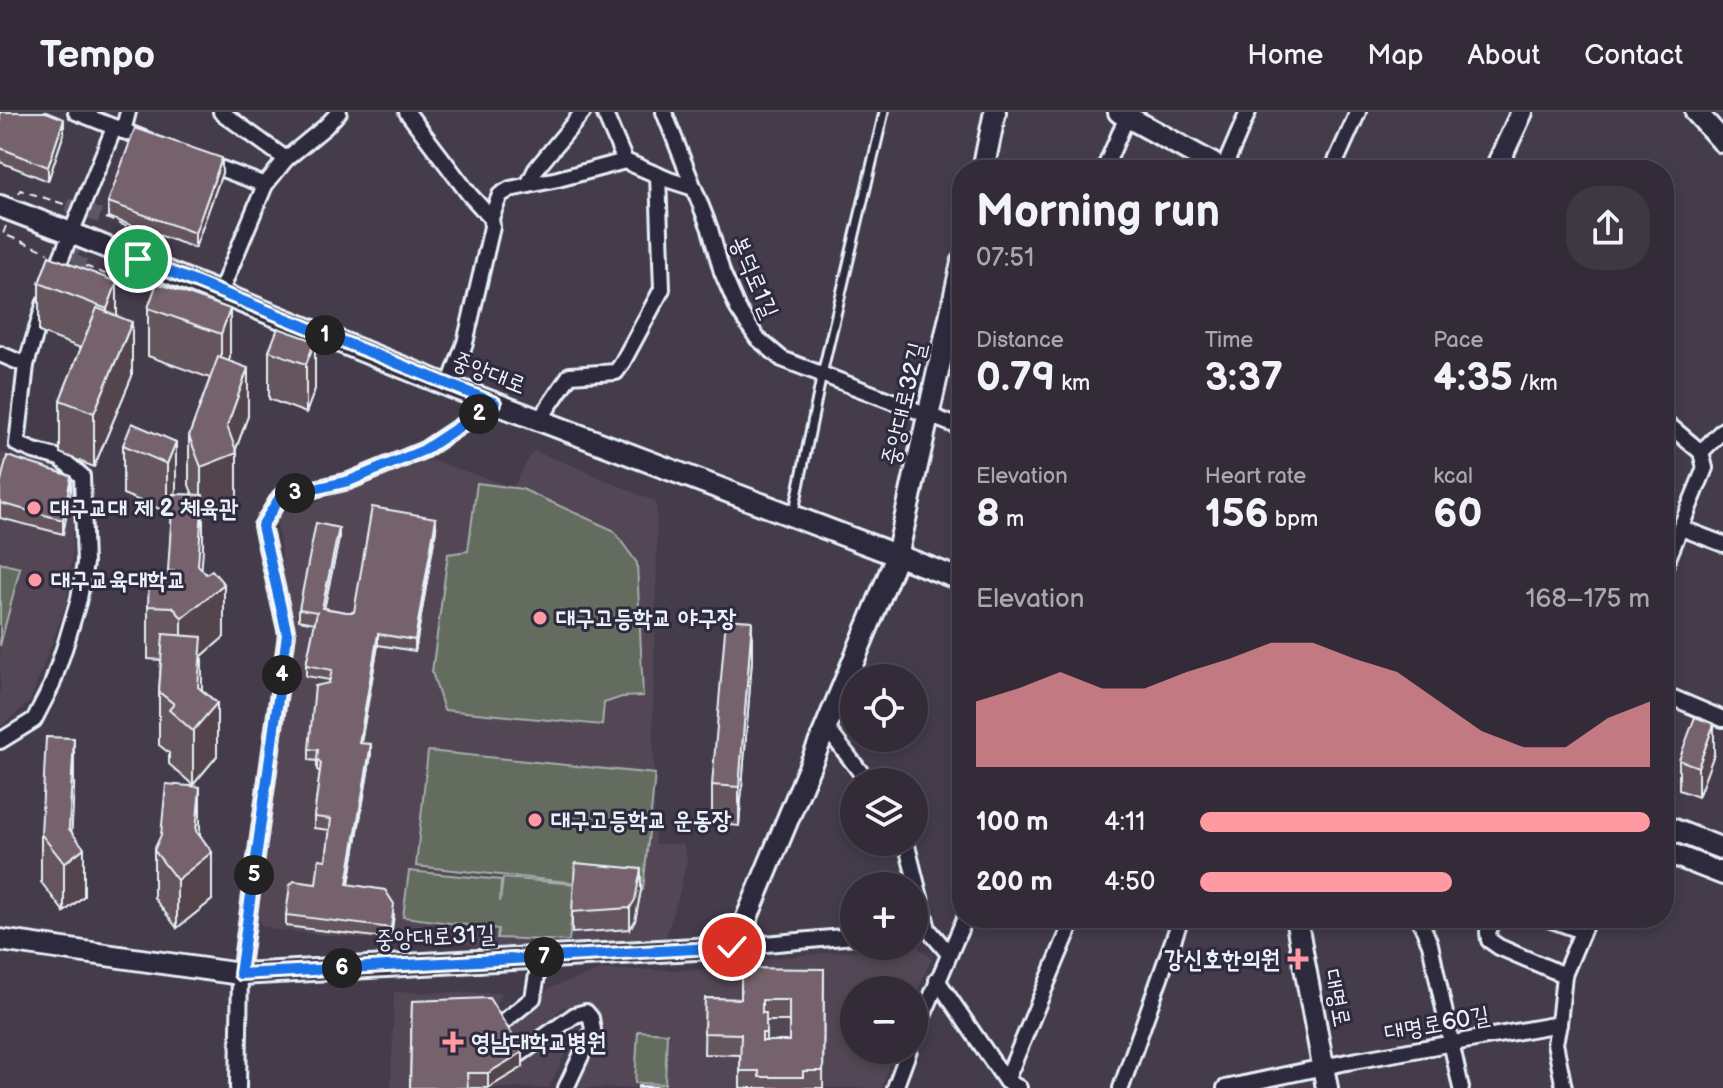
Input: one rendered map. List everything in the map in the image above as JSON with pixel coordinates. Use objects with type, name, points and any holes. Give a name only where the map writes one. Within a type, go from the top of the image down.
[{"type":"street","points":[[76,112],[162,146]]},
{"type":"street","points":[[0,741],[34,720],[52,685],[79,599],[85,563],[82,476],[60,458],[17,444],[26,365],[37,323],[71,233],[128,112]]},
{"type":"street","points":[[221,112],[286,159]]},
{"type":"street","points":[[220,293],[265,185],[286,159],[339,112]]},
{"type":"street","points":[[407,112],[460,183],[491,218]]},
{"type":"street","points":[[528,185],[536,169],[583,112]]},
{"type":"street","points":[[604,112],[625,161]]},
{"type":"street","name":"봉덕로1길","points":[[664,112],[710,229],[722,272],[738,309],[757,338],[782,359],[952,423]]},
{"type":"street","points":[[985,160],[995,112]]},
{"type":"street","points":[[1227,160],[1248,112]]},
{"type":"street","points":[[1336,160],[1358,112]]},
{"type":"street","points":[[1500,160],[1522,112]]},
{"type":"street","points":[[1696,112],[1723,142]]},
{"type":"street","points":[[1108,160],[1125,113],[1206,160]]},
{"type":"street","points":[[188,156],[265,185]]},
{"type":"street","points":[[449,386],[468,330],[492,227],[491,218],[500,195],[510,189],[625,161],[694,188]]},
{"type":"street","points":[[540,419],[570,375],[616,372],[662,289],[658,175]]},
{"type":"street","name":"중앙대로","points":[[6,208],[449,386],[952,576]]},
{"type":"street","name":"중앙대로32길","points":[[897,556],[952,308]]},
{"type":"street","points":[[0,354],[26,365]]},
{"type":"street","points":[[238,1088],[240,974],[287,634],[262,526],[280,497],[349,481],[424,450],[495,403]]},
{"type":"street","points":[[1674,429],[1701,452],[1705,468],[1674,544]]},
{"type":"street","points":[[1701,452],[1723,430]]},
{"type":"street","points":[[1681,528],[1722,543]]},
{"type":"street","points":[[732,947],[736,944],[897,556]]},
{"type":"street","points":[[1674,698],[1723,719]]},
{"type":"street","points":[[826,727],[857,768]]},
{"type":"street","points":[[1674,830],[1723,849]]},
{"type":"street","points":[[1674,855],[1723,874]]},
{"type":"street","points":[[928,1002],[961,928]]},
{"type":"street","points":[[1013,1085],[1070,928]]},
{"type":"street","points":[[1121,1088],[1177,928]]},
{"type":"street","name":"대명로","points":[[1298,928],[1326,1078]]},
{"type":"street","points":[[1423,928],[1430,944],[1461,1088]]},
{"type":"street","points":[[1490,928],[1489,940],[1499,947],[1564,975]]},
{"type":"street","points":[[1564,1088],[1555,1043],[1564,975],[1583,928]]},
{"type":"street","points":[[928,935],[949,954]]},
{"type":"street","points":[[732,947],[840,937]]},
{"type":"street","name":"중앙대로31길","points":[[0,940],[240,974],[732,947]]},
{"type":"street","points":[[485,1037],[533,998],[540,957]]},
{"type":"street","points":[[937,980],[1013,1085]]},
{"type":"street","points":[[498,1069],[575,1015],[586,1012],[591,1018],[593,1030],[566,1088]]},
{"type":"street","name":"대명로60길","points":[[1225,1088],[1326,1078],[1453,1043],[1559,1024]]},
{"type":"street","points":[[895,1088],[904,1064]]},
{"type":"lane","points":[[793,518],[822,374],[884,112]]},
{"type":"path","points":[[40,196],[67,205]]},
{"type":"path","points":[[6,208],[3,234],[53,254]]},
{"type":"path","points":[[85,266],[128,283],[147,235],[106,218]]},
{"type":"shaded area","points":[[533,451],[656,502],[655,844],[683,844],[687,859],[663,945],[504,952],[406,934],[395,942],[276,930],[261,925],[259,918],[275,795],[291,624],[276,516],[431,460],[513,487]]},
{"type":"shaded area","name":"대구교육대학교","points":[[0,452],[57,470],[69,478],[73,505],[67,602],[30,702],[0,727]]},
{"type":"shaded area","points":[[840,952],[840,960],[928,960],[928,956],[932,959],[924,976],[840,976],[840,1064],[890,1064],[882,1088],[568,1088],[596,1028],[588,1009],[577,1006],[563,1007],[519,1049],[567,1024],[574,1035],[549,1088],[391,1088],[394,992],[502,993],[494,1008],[506,1028],[549,988],[601,970],[746,969],[762,959]]},
{"type":"green space","name":"대구고등학교 야구장","points":[[477,483],[522,489],[613,530],[637,563],[643,696],[622,697],[604,703],[602,725],[444,710],[432,672],[448,554],[468,551]]},
{"type":"green space","points":[[0,563],[20,568],[0,646]]},
{"type":"green space","name":"대구고등학교 운동장","points":[[428,751],[655,774],[643,890],[416,866]]},
{"type":"green space","points":[[409,871],[501,880],[500,902],[503,878],[575,884],[569,941],[497,938],[498,929],[403,917]]},
{"type":"green space","points":[[638,1031],[667,1033],[665,1084],[635,1083]]},
{"type":"building","points":[[0,112],[46,112],[64,119],[48,167],[0,148]]},
{"type":"building","points":[[135,128],[222,158],[195,233],[108,202]]},
{"type":"building","points":[[49,256],[117,282],[107,309],[39,283]]},
{"type":"building","points":[[157,283],[230,309],[221,334],[148,308]]},
{"type":"building","points":[[97,308],[132,322],[94,413],[60,400]]},
{"type":"building","points":[[278,328],[315,341],[306,364],[269,351]]},
{"type":"building","points":[[218,357],[248,368],[227,426],[237,453],[201,467],[189,436]]},
{"type":"building","points":[[132,423],[176,442],[167,464],[123,445]]},
{"type":"building","name":"대구교대 제 2 체육관","points":[[7,456],[71,476],[63,520],[0,503],[0,485]]},
{"type":"building","points":[[173,494],[203,495],[198,565],[206,574],[212,570],[224,584],[182,618],[173,607],[148,606],[149,579],[173,580],[174,571],[168,571]]},
{"type":"building","points":[[372,507],[436,518],[415,640],[378,634],[359,743],[371,744],[347,884],[385,890],[394,904],[391,928],[286,915],[290,885],[294,881],[316,884],[319,859],[326,860],[331,819],[314,817],[321,763],[317,759],[318,750],[309,749],[315,686],[329,683],[332,670],[306,665],[317,612],[299,609],[316,523],[339,528],[322,608],[354,612]]},
{"type":"building","points":[[726,619],[752,621],[739,787],[712,785]]},
{"type":"building","points":[[163,634],[202,637],[198,687],[217,703],[193,731],[169,710],[174,704],[159,692]]},
{"type":"building","points":[[1695,717],[1714,724],[1698,767],[1679,760]]},
{"type":"building","points":[[46,737],[74,738],[69,829],[84,848],[64,863],[41,834]]},
{"type":"building","points":[[166,784],[200,787],[196,831],[212,852],[177,880],[154,850],[161,835]]},
{"type":"building","points":[[575,863],[641,869],[635,900],[630,908],[572,912]]},
{"type":"building","points":[[741,968],[824,969],[823,1071],[803,1071],[803,1077],[759,1077],[759,1071],[740,1071],[741,1034],[704,1033],[705,998],[741,999]],"holes":[[[762,1000],[789,1000],[789,1041],[762,1041],[762,1033],[766,1033],[766,1013],[762,1013]]]},
{"type":"building","points":[[489,998],[523,1052],[488,1073],[467,1073],[468,1088],[410,1088],[412,1001]]},
{"type":"building","points":[[638,1086],[691,1088],[638,1088]]},
{"type":"tunnel","points":[[67,205],[106,218]]},
{"type":"tunnel","points":[[69,260],[79,230]]},
{"type":"tunnel","points":[[53,254],[85,266]]},
{"type":"place","name":"대구교대 제 2 체육관","points":[[34,508]]},
{"type":"place","name":"대구교육대학교","points":[[35,580]]},
{"type":"place","name":"대구고등학교 야구장","points":[[540,618]]},
{"type":"place","name":"대구고등학교 운동장","points":[[535,820]]},
{"type":"place","name":"강신호한의원","points":[[1298,959]]},
{"type":"place","name":"영남대학교병원","points":[[453,1042]]},
{"type":"route","points":[[138,259],[495,403],[424,450],[349,481],[280,497],[262,526],[287,634],[240,974],[732,947]]}]
